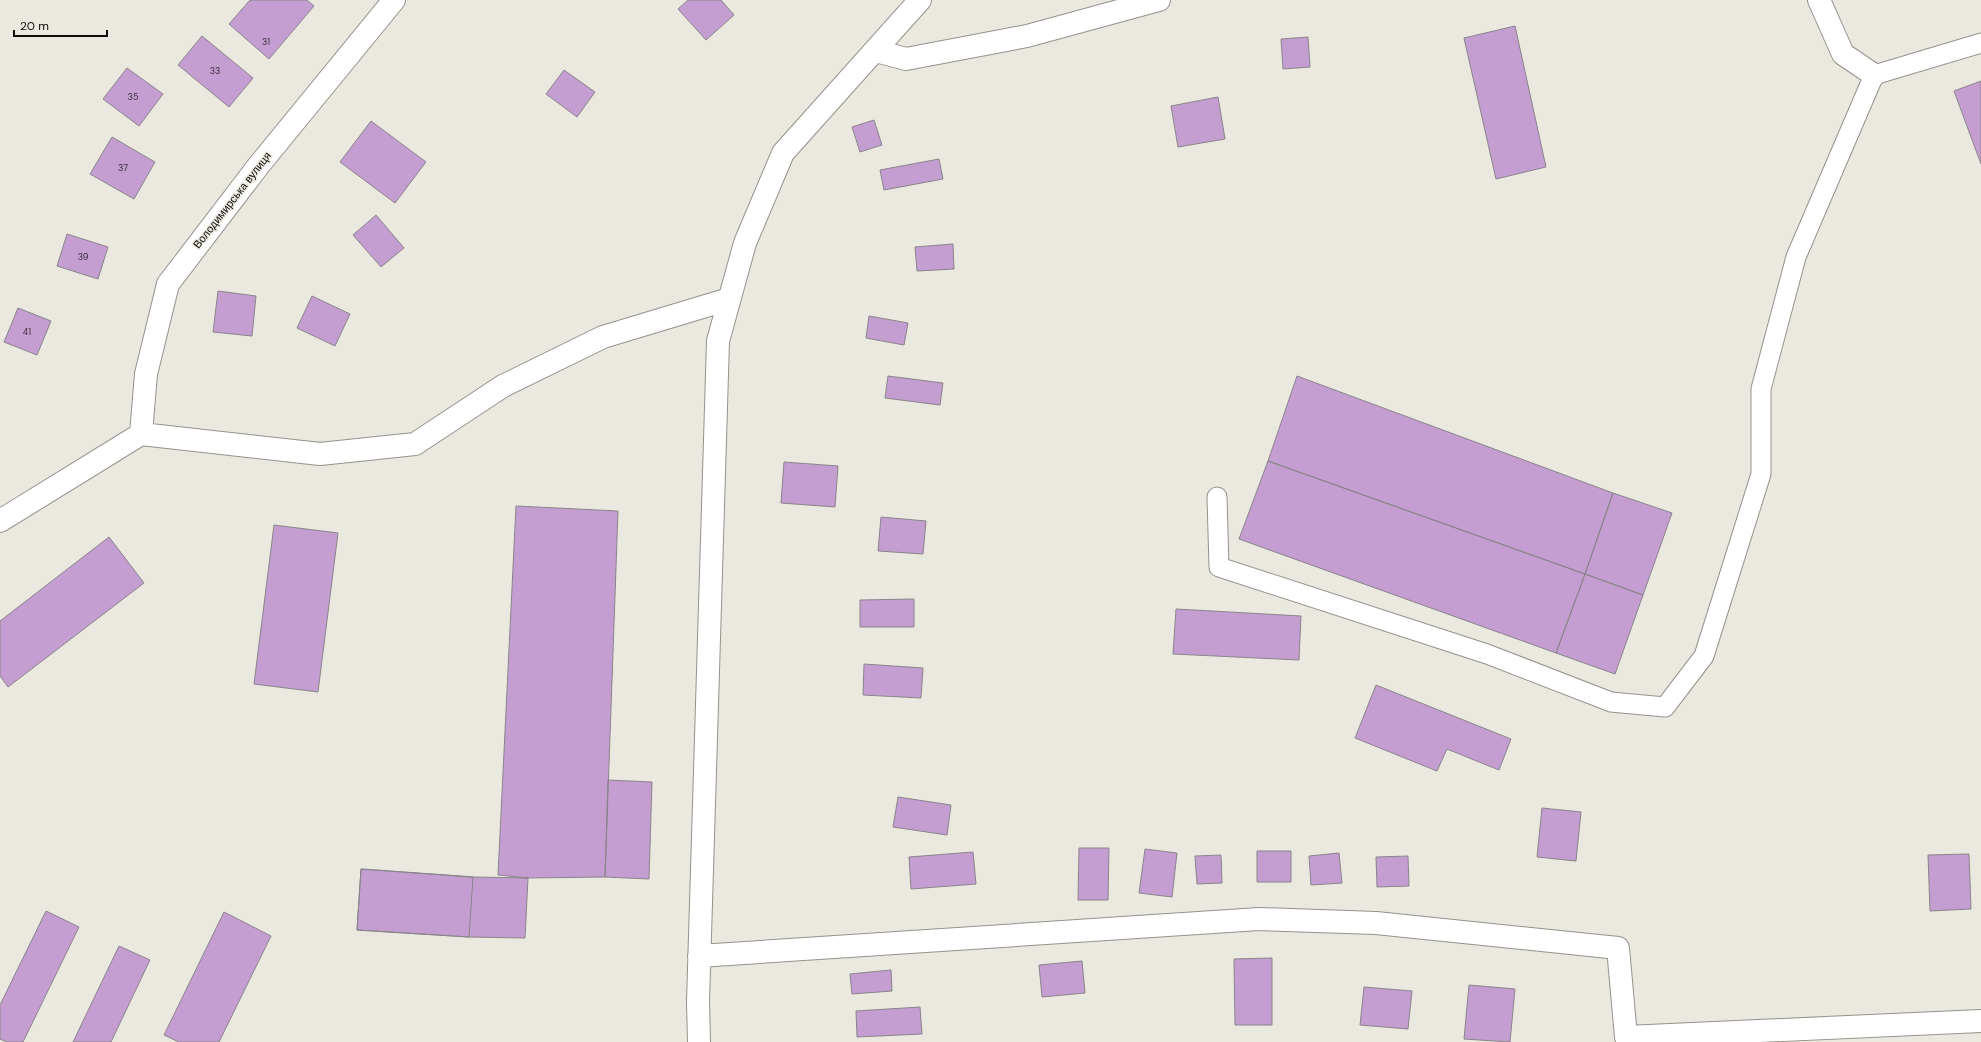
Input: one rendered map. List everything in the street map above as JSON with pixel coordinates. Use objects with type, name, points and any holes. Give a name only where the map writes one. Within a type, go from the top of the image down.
[{"type":"street","name":"Володимирська вулиця","points":[[141,434],[146,374],[168,284],[259,164],[394,0]]},
{"type":"street","points":[[699,1042],[700,956],[718,341],[745,243],[783,153],[876,51],[920,0]]},
{"type":"street","points":[[876,51],[906,59],[1027,36],[1159,0]]},
{"type":"street","points":[[1819,0],[1842,54],[1874,75]]},
{"type":"street","points":[[0,521],[141,434],[320,454],[415,444],[503,386],[603,336],[729,299]]},
{"type":"street","points":[[700,956],[1259,919],[1376,923],[1618,948],[1626,1039],[1981,1021]]},
{"type":"lane","points":[[1217,497],[1220,568],[1487,654],[1611,702],[1665,707],[1704,656],[1761,474],[1761,389],[1796,257],[1874,75],[1981,43]]},
{"type":"building","points":[[250,0],[307,0],[314,6],[269,59],[229,24]]},
{"type":"building","points":[[688,0],[721,0],[734,15],[706,40],[678,9]]},
{"type":"building","points":[[1515,26],[1546,167],[1496,179],[1464,38]]},
{"type":"building","points":[[202,36],[253,78],[229,107],[178,65]]},
{"type":"building","points":[[1308,37],[1310,67],[1283,69],[1281,39]]},
{"type":"building","points":[[127,68],[163,94],[139,126],[103,99]]},
{"type":"building","points":[[564,70],[595,92],[577,117],[546,94]]},
{"type":"building","points":[[1981,81],[1981,164],[1954,91]]},
{"type":"building","points":[[1218,97],[1225,139],[1178,147],[1171,106]]},
{"type":"building","points":[[874,120],[882,145],[860,152],[852,127]]},
{"type":"building","points":[[371,121],[426,162],[395,203],[340,162]]},
{"type":"building","points":[[112,137],[155,162],[134,199],[90,174]]},
{"type":"building","points":[[939,159],[943,179],[884,190],[880,170]]},
{"type":"building","points":[[376,215],[404,248],[381,267],[353,235]]},
{"type":"building","points":[[67,234],[108,247],[98,279],[57,266]]},
{"type":"building","points":[[953,244],[954,269],[917,271],[915,247]]},
{"type":"building","points":[[218,291],[256,296],[252,336],[213,332]]},
{"type":"building","points":[[312,296],[350,314],[335,346],[297,328]]},
{"type":"building","points":[[18,308],[51,321],[37,355],[4,342]]},
{"type":"building","points":[[869,316],[908,323],[904,345],[866,338]]},
{"type":"building","points":[[888,376],[943,383],[940,405],[885,398]]},
{"type":"building","points":[[1297,376],[1613,493],[1585,574],[1268,461]]},
{"type":"building","points":[[1268,461],[1585,574],[1556,653],[1239,539]]},
{"type":"building","points":[[784,462],[838,466],[835,507],[781,503]]},
{"type":"building","points":[[1613,493],[1672,513],[1643,595],[1585,574]]},
{"type":"building","points":[[516,506],[618,511],[605,877],[528,878],[498,875]]},
{"type":"building","points":[[881,517],[926,521],[923,554],[878,551]]},
{"type":"building","points":[[274,525],[338,533],[318,692],[254,684]]},
{"type":"building","points":[[109,537],[144,583],[8,687],[0,676],[0,621]]},
{"type":"building","points":[[1585,574],[1643,595],[1615,674],[1556,653]]},
{"type":"building","points":[[914,599],[914,627],[860,627],[860,600]]},
{"type":"building","points":[[1176,609],[1301,616],[1299,660],[1173,654]]},
{"type":"building","points":[[864,664],[923,668],[921,698],[863,695]]},
{"type":"building","points":[[1376,685],[1511,739],[1499,770],[1447,749],[1437,771],[1355,738]]},
{"type":"building","points":[[608,780],[652,782],[649,879],[605,877]]},
{"type":"building","points":[[898,797],[951,805],[947,835],[893,827]]},
{"type":"building","points":[[1542,808],[1581,812],[1576,861],[1537,857]]},
{"type":"building","points":[[1079,848],[1109,848],[1108,900],[1078,900]]},
{"type":"building","points":[[1145,849],[1177,853],[1172,897],[1139,893]]},
{"type":"building","points":[[1257,851],[1291,851],[1291,882],[1257,882]]},
{"type":"building","points":[[973,852],[976,884],[911,889],[909,857]]},
{"type":"building","points":[[1339,853],[1342,883],[1311,885],[1309,856]]},
{"type":"building","points":[[1969,854],[1971,909],[1930,911],[1928,855]]},
{"type":"building","points":[[1221,855],[1222,883],[1197,884],[1195,856]]},
{"type":"building","points":[[1408,856],[1409,886],[1377,887],[1376,857]]},
{"type":"building","points":[[361,869],[473,877],[528,878],[525,938],[469,937],[357,930]]},
{"type":"building","points":[[361,869],[473,877],[469,937],[357,930]]},
{"type":"building","points":[[46,911],[79,927],[23,1042],[7,1042],[0,1039],[0,1005]]},
{"type":"building","points":[[224,912],[271,936],[219,1042],[179,1042],[164,1035]]},
{"type":"building","points":[[119,946],[150,960],[111,1042],[73,1042]]},
{"type":"building","points":[[1272,958],[1272,1025],[1235,1025],[1234,959]]},
{"type":"building","points":[[1082,961],[1085,993],[1042,997],[1039,965]]},
{"type":"building","points":[[891,970],[892,991],[852,994],[850,974]]},
{"type":"building","points":[[1469,985],[1515,989],[1510,1042],[1464,1039]]},
{"type":"building","points":[[1364,987],[1412,991],[1408,1029],[1360,1025]]},
{"type":"building","points":[[920,1007],[922,1034],[857,1037],[856,1011]]}]
